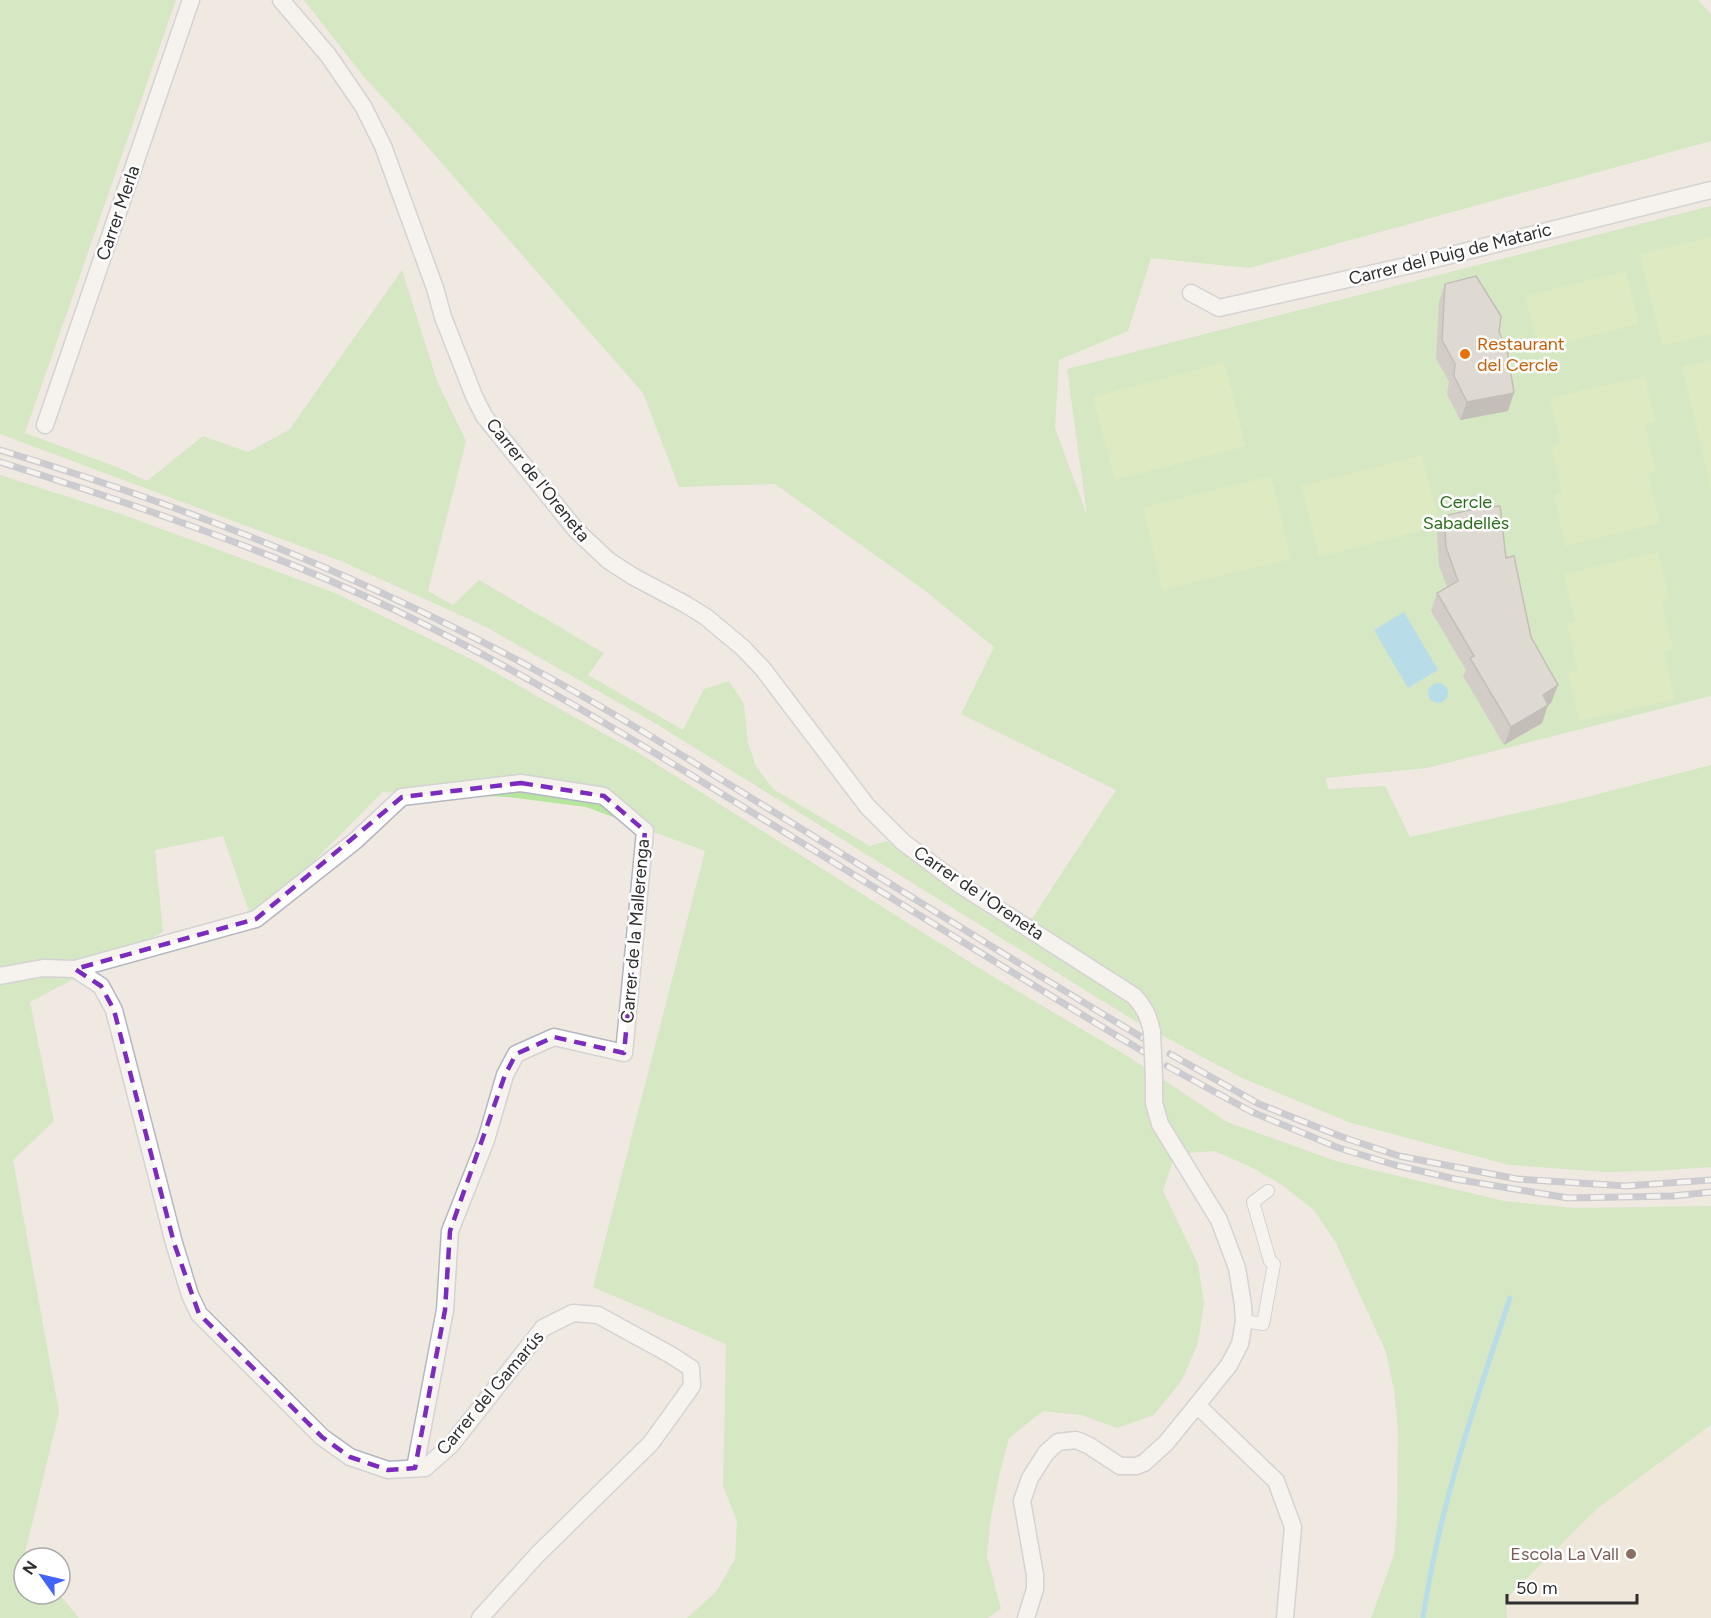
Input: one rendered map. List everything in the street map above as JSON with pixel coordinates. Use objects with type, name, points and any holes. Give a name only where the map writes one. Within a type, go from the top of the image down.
[{"type":"street","name":"Carrer Merla","points":[[45,425],[190,0]]},
{"type":"street","name":"Carrer de l'Oreneta","points":[[281,0],[328,55],[363,106],[384,146],[435,288],[443,317],[474,396],[484,416],[502,441],[553,503],[583,538],[609,561],[706,617],[743,648],[763,669],[867,806],[903,842],[959,884],[1134,996],[1143,1006],[1149,1017],[1152,1032],[1154,1103],[1160,1124],[1219,1220],[1228,1240],[1241,1285],[1244,1321]]},
{"type":"street","name":"Carrer del Puig de Mataric","points":[[1191,293],[1219,308],[1261,300],[1711,190]]},
{"type":"street","name":"Carrer de la Mallerenga","points":[[75,969],[256,919],[355,841],[402,797],[521,783],[604,796],[645,831],[624,1053],[554,1037],[516,1054],[505,1075],[486,1140],[450,1231],[445,1310],[415,1468]]},
{"type":"street","points":[[0,976],[43,968],[75,969]]},
{"type":"street","name":"Carrer del Gamarús","points":[[75,969],[101,986],[114,1010],[174,1243],[190,1295],[199,1314],[322,1437],[350,1457],[388,1470],[425,1468],[451,1445],[543,1328],[573,1313],[598,1316],[691,1368],[692,1386],[651,1443],[537,1555],[480,1618]]},
{"type":"street","points":[[1026,1618],[1035,1589],[1035,1575],[1033,1556],[1023,1517],[1022,1501],[1026,1486],[1046,1453],[1058,1442],[1076,1440],[1088,1445],[1114,1464],[1136,1466],[1154,1456],[1197,1405],[1235,1356],[1240,1344],[1244,1321],[1263,1324],[1274,1264],[1270,1261],[1253,1202],[1268,1191]]},
{"type":"street","points":[[1197,1405],[1276,1480],[1293,1527],[1285,1618]]},
{"type":"highlighted area","points":[[521,783],[604,796],[645,831],[624,1053],[554,1037],[516,1054],[505,1075],[450,1231],[445,1310],[415,1468],[388,1470],[350,1457],[322,1437],[199,1314],[174,1243],[114,1010],[101,986],[75,969],[256,919],[402,797]]},
{"type":"shaded area","name":"Escola La Vall","points":[[1704,1429],[1711,1432],[1711,1618],[1507,1618],[1506,1600],[1598,1508]]},
{"type":"green space","name":"Cercle Sabadellès","points":[[0,0],[176,0],[25,433],[117,467],[147,481],[203,436],[248,452],[289,430],[402,270],[437,381],[466,441],[428,591],[453,605],[479,580],[604,653],[588,675],[683,730],[704,689],[729,681],[744,704],[748,743],[756,766],[773,789],[870,846],[887,841],[981,910],[1022,934],[1116,790],[961,714],[994,647],[923,589],[775,484],[679,487],[643,393],[364,77],[304,0],[1698,0],[1711,14],[1711,141],[1249,268],[1151,258],[1128,331],[1059,360],[1055,428],[1087,515],[1067,369],[1711,206],[1711,696],[1427,768],[1326,778],[1328,789],[1385,786],[1410,837],[1575,800],[1711,765],[1711,1167],[1604,1172],[1509,1165],[1351,1123],[1242,1078],[1135,1021],[658,725],[484,626],[343,562],[0,434]]},
{"type":"green space","points":[[1711,237],[1711,334],[1662,346],[1640,254]]},
{"type":"green space","points":[[1626,271],[1639,324],[1538,349],[1525,296]]},
{"type":"green space","points":[[1711,360],[1711,490],[1682,367]]},
{"type":"green space","points":[[1224,362],[1246,446],[1115,480],[1093,397]]},
{"type":"green space","points":[[1645,376],[1655,421],[1645,424],[1656,471],[1648,474],[1660,523],[1565,546],[1554,495],[1562,493],[1551,446],[1560,443],[1550,398]]},
{"type":"green space","points":[[1422,455],[1440,526],[1319,557],[1301,486]]},
{"type":"green space","points":[[0,475],[124,515],[335,593],[473,660],[642,755],[987,973],[1129,1057],[1227,1122],[1339,1162],[1504,1201],[1575,1208],[1711,1206],[1711,1425],[1598,1508],[1506,1599],[1507,1618],[1371,1618],[1394,1555],[1397,1513],[1398,1430],[1394,1390],[1386,1352],[1336,1243],[1314,1210],[1282,1185],[1249,1166],[1214,1151],[1175,1154],[1163,1191],[1198,1264],[1204,1303],[1198,1343],[1182,1380],[1154,1415],[1117,1428],[1081,1415],[1043,1411],[1009,1438],[991,1517],[987,1556],[1001,1609],[988,1618],[687,1618],[716,1592],[735,1559],[737,1521],[723,1486],[726,1344],[593,1287],[705,851],[586,807],[508,797],[383,792],[256,919],[249,912],[223,836],[155,850],[163,932],[30,1002],[54,1121],[13,1160],[59,1412],[27,1546],[12,1546],[12,1606],[69,1606],[79,1618],[0,1618]]},
{"type":"green space","points":[[1271,476],[1291,559],[1162,590],[1143,507]]},
{"type":"green space","points":[[1658,552],[1669,599],[1662,602],[1673,649],[1664,652],[1675,699],[1579,721],[1568,673],[1578,671],[1567,623],[1575,621],[1564,574]]},
{"type":"water","points":[[1404,612],[1438,670],[1408,688],[1374,630]]},
{"type":"water","points":[[1438,683],[1445,686],[1448,693],[1445,700],[1438,703],[1431,700],[1428,693],[1431,686]]},
{"type":"building","name":"Restaurant del Cercle","points":[[1476,276],[1501,316],[1499,332],[1507,349],[1514,393],[1467,402],[1454,376],[1455,364],[1442,340],[1445,284]]},
{"type":"building","points":[[1500,506],[1506,558],[1514,556],[1531,637],[1558,685],[1543,695],[1548,705],[1511,727],[1470,658],[1474,656],[1437,593],[1458,581],[1446,547],[1444,516]]},
{"type":"waterway","points":[[1423,1618],[1448,1496],[1471,1416],[1510,1298]]},
{"type":"railway","points":[[0,450],[142,496],[281,549],[418,610],[484,643],[576,692],[628,723],[1143,1038]]},
{"type":"railway","points":[[0,462],[150,511],[250,548],[347,588],[440,632],[616,730],[1144,1052]]},
{"type":"railway","points":[[1170,1054],[1259,1104],[1342,1137],[1399,1156],[1517,1179],[1626,1186],[1711,1180]]},
{"type":"railway","points":[[1167,1066],[1252,1112],[1339,1148],[1395,1165],[1455,1179],[1568,1198],[1673,1196],[1711,1192]]},
{"type":"place","name":"Restaurant del Cercle","points":[[1465,354]]},
{"type":"place","name":"Escola La Vall","points":[[1631,1554]]}]
